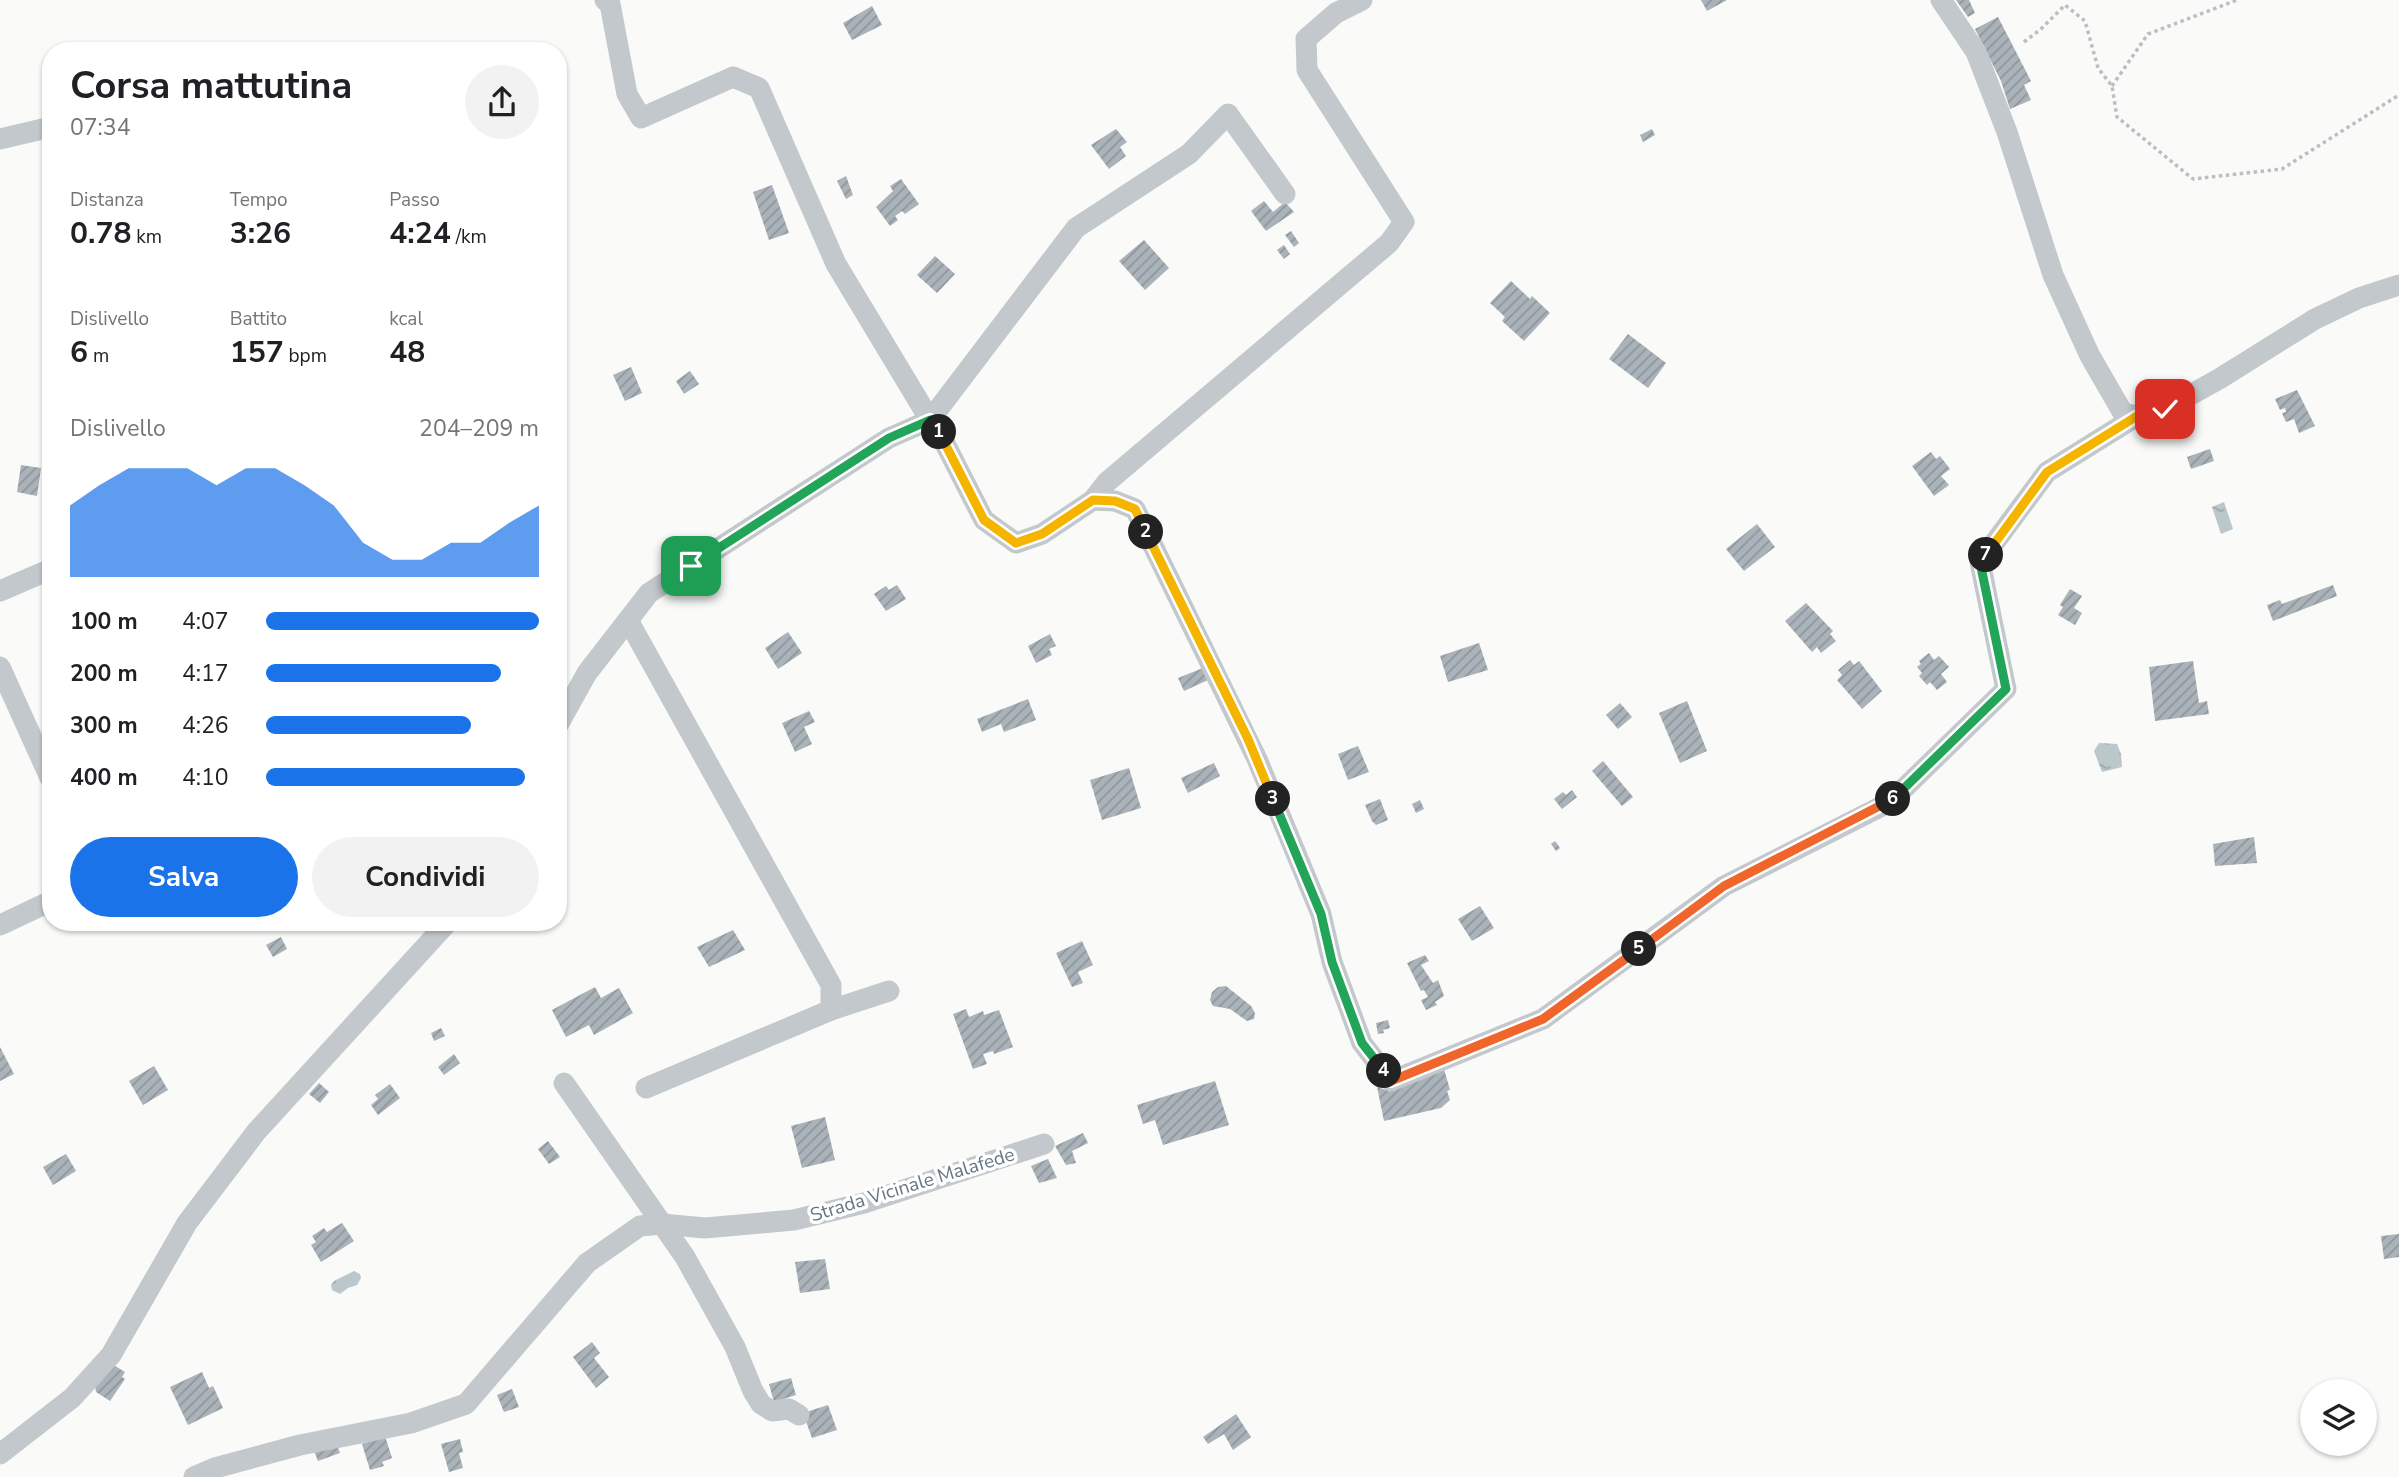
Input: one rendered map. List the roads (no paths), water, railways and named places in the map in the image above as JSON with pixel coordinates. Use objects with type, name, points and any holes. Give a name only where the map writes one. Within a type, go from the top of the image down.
[{"type":"street","points":[[605,0],[610,4],[627,93],[640,118],[733,77],[759,88],[836,264],[940,434],[984,520],[1016,543],[1042,534],[1093,500],[1107,482],[1390,243],[1404,222],[1307,70],[1306,38],[1336,13],[1362,0]]},
{"type":"street","points":[[1941,0],[1976,52],[2007,132],[2053,275],[2090,356],[2123,413],[2137,416]]},
{"type":"street","points":[[567,708],[587,673],[649,593],[889,438],[930,420],[1076,228],[1189,154],[1228,114],[1285,194]]},
{"type":"street","points":[[0,139],[42,129]]},
{"type":"street","points":[[1093,500],[1115,501],[1135,509],[1253,749],[1321,914],[1332,962],[1362,1043],[1391,1081],[1543,1019],[1724,886],[1890,802],[2006,689],[1980,562],[2047,472],[2137,416],[2165,409],[2208,385],[2315,319],[2359,298],[2399,285]]},
{"type":"street","points":[[0,591],[42,573]]},
{"type":"street","points":[[628,620],[831,985],[831,1010]]},
{"type":"street","points":[[0,667],[42,760]]},
{"type":"street","points":[[0,925],[42,905]]},
{"type":"street","points":[[0,1454],[72,1398],[111,1355],[187,1223],[256,1132],[440,931]]},
{"type":"street","points":[[646,1088],[831,1010],[889,990]]},
{"type":"street","points":[[564,1083],[685,1257],[735,1347],[761,1404],[772,1411],[789,1409],[799,1415]]},
{"type":"street","name":"Strada Vicinale Malafede","points":[[194,1477],[215,1468],[300,1445],[411,1423],[466,1404],[587,1263],[640,1226],[662,1224],[705,1228],[794,1220],[864,1203],[1044,1144]]},
{"type":"water","points":[[2224,502],[2233,529],[2221,534],[2212,507]]},
{"type":"water","points":[[2099,743],[2117,744],[2122,767],[2102,772],[2094,751]]},
{"type":"water","points":[[354,1271],[360,1274],[361,1278],[357,1285],[340,1294],[332,1290],[334,1281]]}]
